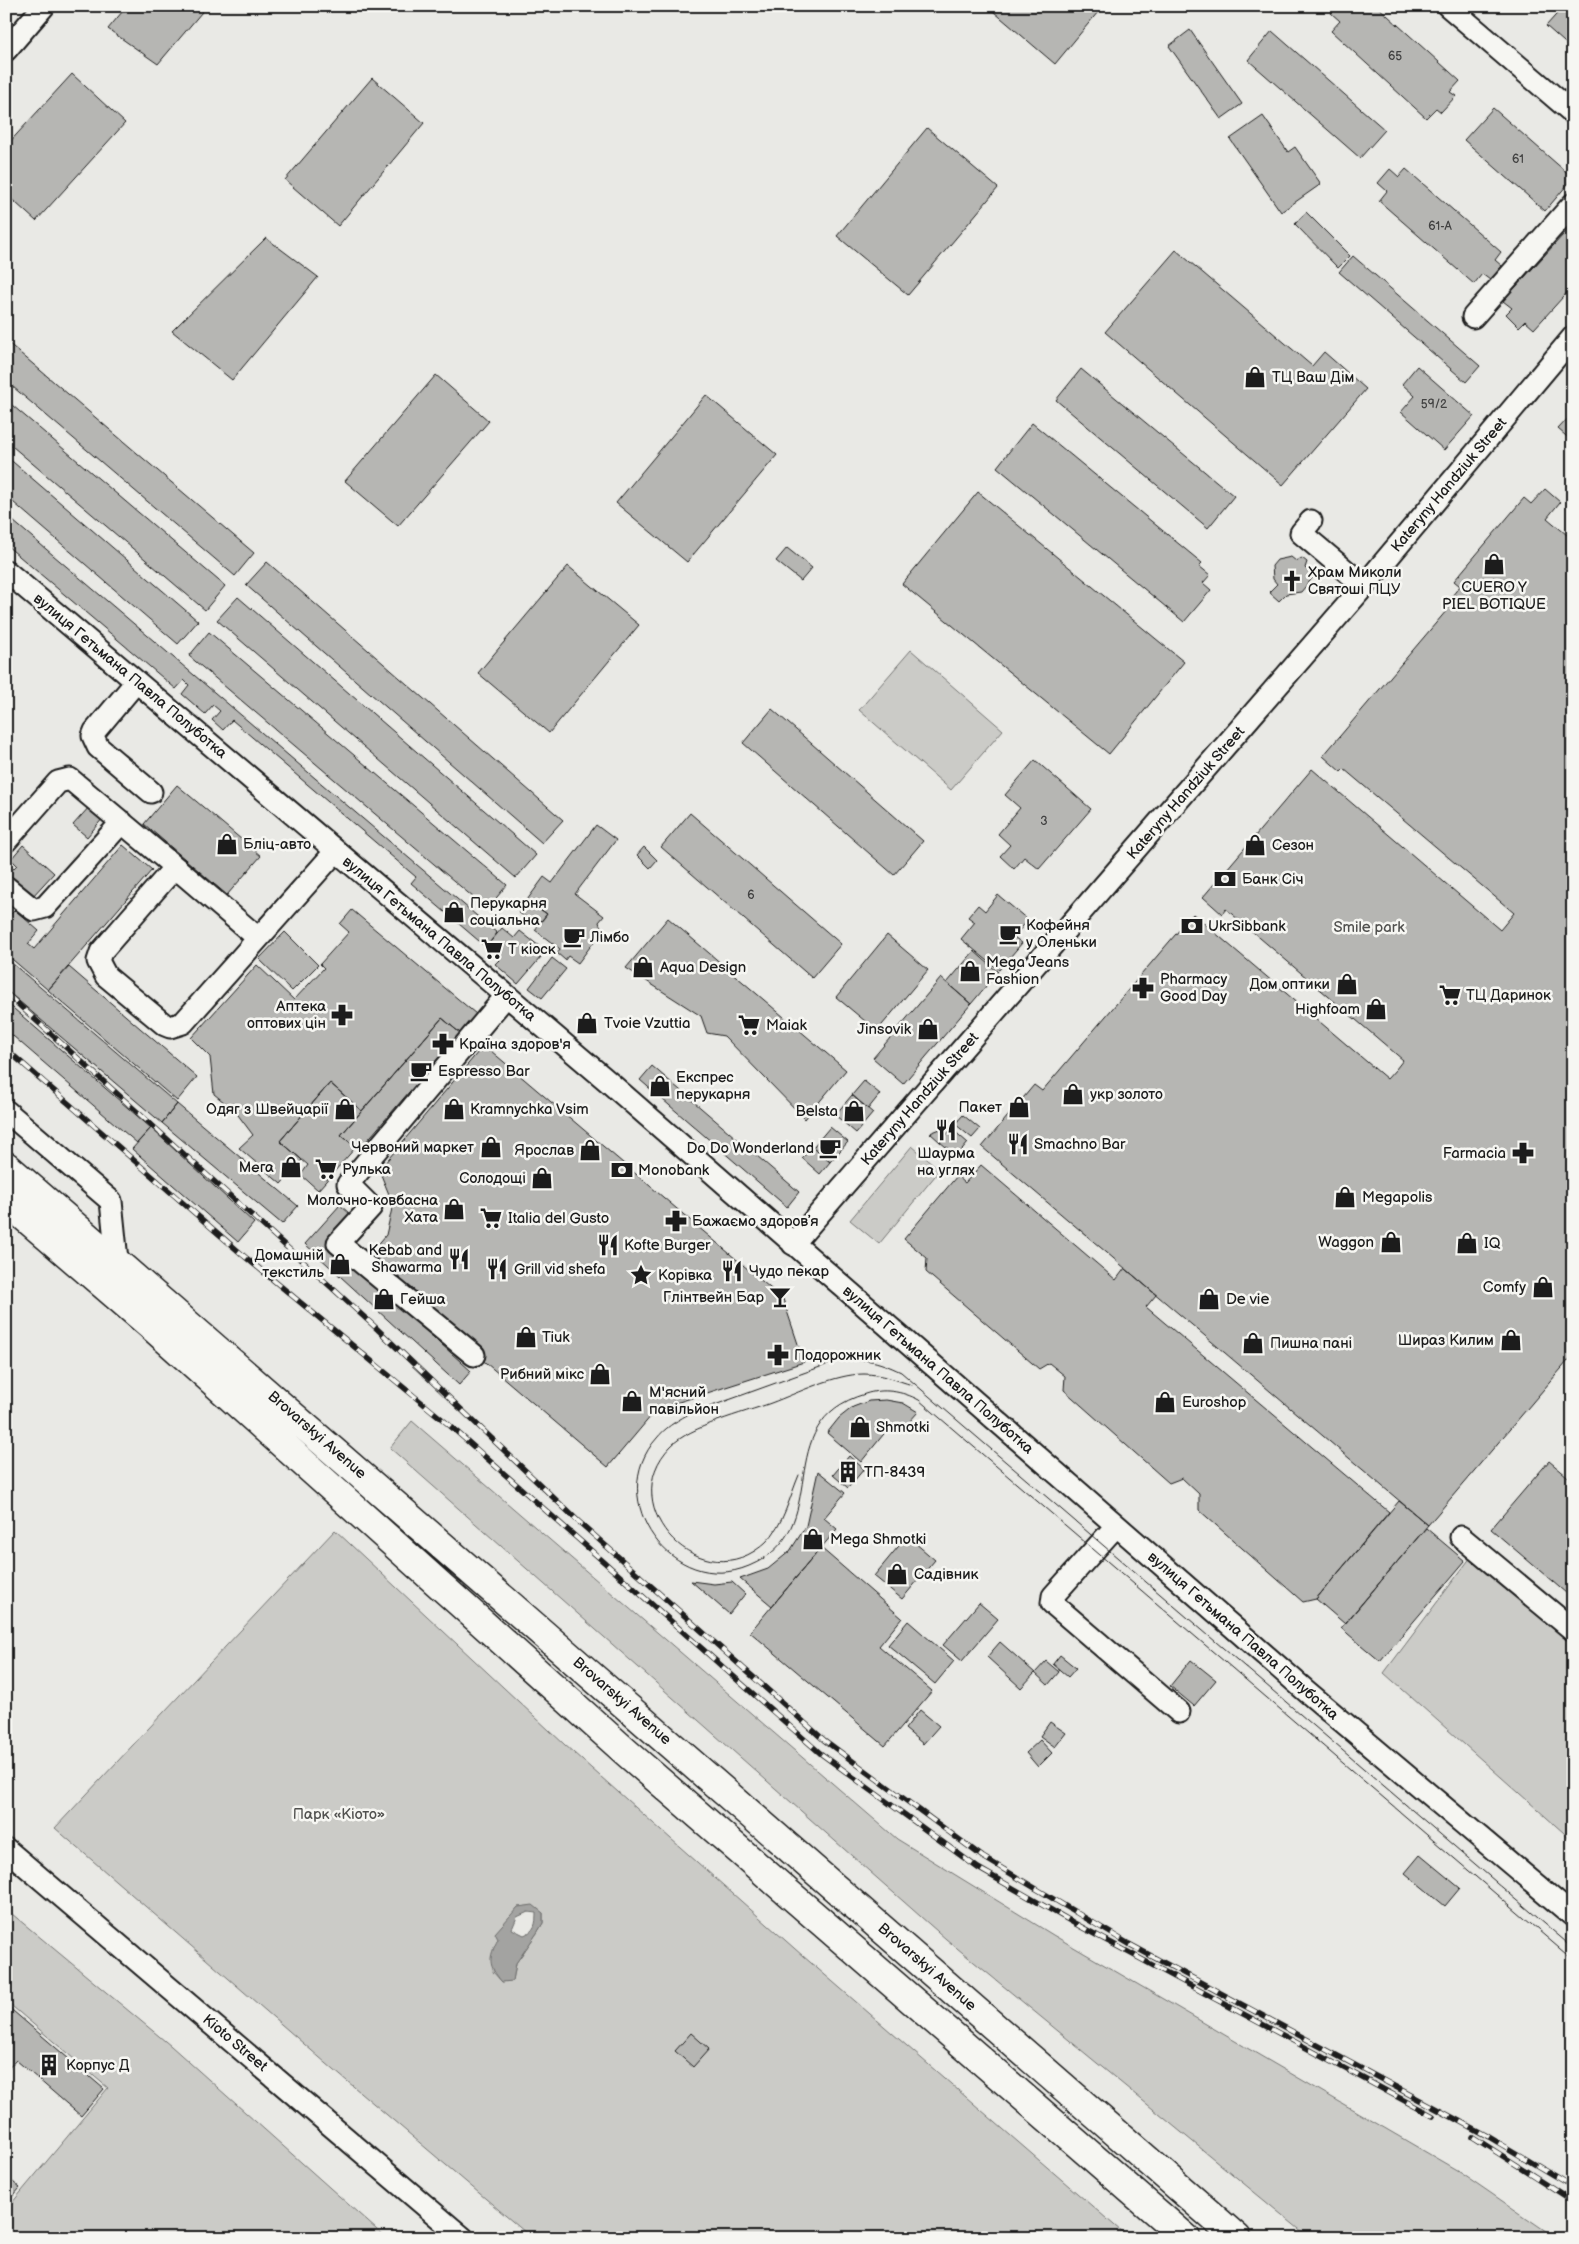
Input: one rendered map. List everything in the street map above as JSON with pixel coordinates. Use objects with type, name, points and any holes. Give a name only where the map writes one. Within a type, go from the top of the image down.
[{"type":"highway","name":"Brovarskyi Avenue","points":[[6,1166],[117,1260],[1237,2238]]},
{"type":"highway","name":"Brovarskyi Avenue","points":[[6,1201],[164,1336],[626,1753],[1186,2238]]},
{"type":"street","points":[[6,50],[44,6]]},
{"type":"street","points":[[1448,6],[1573,113]]},
{"type":"street","points":[[1473,318],[1573,204]]},
{"type":"street","name":"Kateryny Handziuk Street","points":[[793,1244],[1364,586],[1573,337]]},
{"type":"street","points":[[1311,521],[1301,533],[1364,586]]},
{"type":"street","name":"вулиця Гетьмана Павла Полуботка","points":[[6,571],[611,1084],[1305,1690],[1573,1916]]},
{"type":"street","points":[[136,682],[95,731],[93,736],[98,747],[151,792]]},
{"type":"street","points":[[6,841],[63,779],[70,779],[258,938]]},
{"type":"street","points":[[6,887],[34,910],[45,907],[122,822]]},
{"type":"street","points":[[175,867],[101,952],[98,961],[106,976],[165,1025],[176,1027],[183,1023],[336,851]]},
{"type":"street","points":[[474,1356],[338,1244],[371,1207],[348,1184],[506,996]]},
{"type":"street","points":[[6,1110],[111,1201],[117,1260]]},
{"type":"street","points":[[1116,1526],[1053,1596],[1053,1605],[1179,1712]]},
{"type":"street","points":[[1461,1537],[1573,1630]]},
{"type":"street","name":"Kioto Street","points":[[7,1850],[462,2238]]},
{"type":"green space","points":[[911,650],[1003,730],[951,790],[859,710]]},
{"type":"green space","points":[[912,1146],[940,1170],[879,1244],[850,1220]]},
{"type":"green space","points":[[412,1421],[897,1839],[1053,1935],[1460,2172],[1556,2238],[1310,2238],[946,1939],[390,1448]]},
{"type":"green space","name":"Парк «Кіото»","points":[[335,1530],[565,1745],[803,1956],[1129,2238],[532,2238],[334,2070],[55,1828]],"holes":[[[518,1907],[543,1913],[543,1923],[516,1963],[513,1980],[502,1982],[493,1972],[498,1939]]]},
{"type":"green space","points":[[1471,1557],[1573,1643],[1573,1841],[1384,1673]]},
{"type":"green space","points":[[6,1909],[171,2046],[386,2238],[6,2238],[6,2210],[108,2088],[6,2001]]},
{"type":"shaded area","points":[[533,1905],[543,1913],[543,1923],[516,1963],[513,1981],[502,1982],[494,1971],[491,1962],[492,1952],[498,1939],[495,1933],[518,1907]],"holes":[[[528,1912],[536,1913],[536,1921],[531,1931],[524,1935],[512,1929],[517,1917]]]},
{"type":"building","points":[[127,6],[207,6],[158,64],[108,29]]},
{"type":"building","points":[[987,6],[1103,6],[1055,64]]},
{"type":"building","points":[[1338,6],[1377,6],[1460,81],[1450,92],[1456,96],[1441,112],[1436,108],[1426,118],[1331,31],[1340,21],[1331,13]]},
{"type":"building","points":[[1564,6],[1573,6],[1573,50],[1546,26]]},
{"type":"building","points":[[1190,30],[1242,104],[1221,119],[1169,46]]},
{"type":"building","points":[[1272,31],[1385,130],[1360,158],[1248,60]]},
{"type":"building","points":[[72,74],[125,123],[36,221],[6,194],[6,146]]},
{"type":"building","points":[[372,78],[424,123],[338,226],[285,180]]},
{"type":"building","points":[[1493,108],[1573,178],[1545,211],[1464,140]]},
{"type":"building","points":[[1263,116],[1288,152],[1295,147],[1321,184],[1281,212],[1230,139]]},
{"type":"building","points":[[927,128],[998,188],[908,295],[837,236]]},
{"type":"building","points":[[1390,169],[1399,177],[1406,169],[1501,252],[1495,260],[1502,266],[1490,280],[1482,274],[1474,284],[1379,201],[1387,191],[1378,183]]},
{"type":"building","points":[[1306,212],[1350,256],[1338,268],[1295,224]]},
{"type":"building","points":[[1573,224],[1573,286],[1534,329],[1525,321],[1519,327],[1506,314],[1512,308],[1503,301]]},
{"type":"building","points":[[266,238],[318,277],[232,380],[172,331]]},
{"type":"building","name":"ТЦ Ваш Дім","points":[[1176,250],[1312,366],[1324,352],[1366,389],[1283,485],[1105,332]]},
{"type":"building","points":[[1353,256],[1480,366],[1466,382],[1339,272]]},
{"type":"building","points":[[6,341],[254,553],[235,576],[6,381]]},
{"type":"building","points":[[1417,366],[1474,416],[1444,450],[1401,412],[1415,396],[1402,384]]},
{"type":"building","points":[[1081,369],[1234,496],[1208,528],[1056,400]]},
{"type":"building","points":[[436,375],[489,421],[398,526],[345,481]]},
{"type":"building","points":[[706,395],[777,455],[687,562],[616,503]]},
{"type":"building","points":[[6,400],[225,586],[205,610],[6,441]]},
{"type":"building","points":[[1573,413],[1573,442],[1558,429]]},
{"type":"building","points":[[1032,423],[1202,563],[1199,566],[1210,575],[1203,583],[1211,590],[1184,622],[997,467]]},
{"type":"building","points":[[6,456],[198,621],[178,644],[6,496]]},
{"type":"building","name":"ТЦ Даринок","points":[[1545,489],[1560,502],[1547,518],[1573,540],[1573,1355],[1428,1525],[982,1147],[1034,1085],[1042,1091],[1193,914],[1387,1079],[1396,1069],[1403,1060],[1226,909],[1222,914],[1203,897],[1312,769],[1500,930],[1514,913],[1344,769],[1341,772],[1323,756],[1447,610],[1443,607],[1460,586],[1454,581],[1524,498],[1531,504]]},
{"type":"building","points":[[978,492],[1184,662],[1109,754],[902,584]]},
{"type":"building","points":[[6,515],[497,933],[486,947],[411,883],[416,877],[232,720],[223,730],[212,720],[220,711],[213,705],[205,714],[182,694],[189,685],[184,680],[176,689],[6,545]]},
{"type":"building","points":[[787,548],[812,568],[801,581],[776,561]]},
{"type":"building","name":"Храм Миколи Святоші ПЦУ","points":[[1291,557],[1296,561],[1302,558],[1307,562],[1305,568],[1314,576],[1301,592],[1286,594],[1279,601],[1269,592],[1277,584],[1273,579],[1272,566],[1277,560]]},
{"type":"building","points":[[267,562],[563,820],[542,843],[246,585]]},
{"type":"building","points":[[568,566],[639,625],[549,733],[478,673]]},
{"type":"building","points":[[238,597],[536,855],[516,878],[217,620]]},
{"type":"building","points":[[209,632],[507,885],[487,909],[189,656]]},
{"type":"building","points":[[772,709],[923,841],[894,875],[743,743]]},
{"type":"building","points":[[1035,760],[1091,809],[1039,869],[1024,857],[1014,869],[1000,856],[1010,845],[998,834],[1020,808],[1005,795]]},
{"type":"building","points":[[177,785],[261,856],[227,895],[144,824]]},
{"type":"building","points":[[90,806],[103,818],[87,837],[73,825]]},
{"type":"building","points":[[690,813],[841,944],[812,978],[661,847]]},
{"type":"building","points":[[596,825],[616,840],[575,894],[604,916],[599,922],[602,931],[578,963],[568,956],[565,960],[557,953],[560,949],[535,930],[547,914],[527,900],[544,877],[552,883]]},
{"type":"building","points":[[23,845],[54,873],[32,897],[7,875],[17,865],[11,859]]},
{"type":"building","points":[[123,845],[152,870],[48,990],[6,954],[6,919],[15,910],[39,931],[28,944],[34,949]]},
{"type":"building","points":[[644,847],[657,860],[650,868],[637,855]]},
{"type":"building","points":[[998,895],[1028,920],[1014,937],[1022,943],[999,970],[961,939],[975,922],[968,917],[978,905],[985,911]]},
{"type":"building","points":[[527,900],[547,914],[537,926],[518,912]]},
{"type":"building","points":[[352,910],[476,1014],[460,1033],[442,1018],[362,1111],[330,1083],[280,1141],[302,1160],[281,1184],[239,1148],[253,1135],[235,1111],[214,1094],[210,1057],[191,1038],[257,965],[294,1000],[324,968],[320,964],[349,932],[340,924]]},
{"type":"building","name":"Maiak","points":[[668,918],[846,1070],[805,1119],[724,1036],[707,1033],[701,1016],[626,968]]},
{"type":"building","points":[[502,928],[514,938],[520,931],[539,946],[534,951],[541,957],[518,984],[495,964],[500,959],[486,947]]},
{"type":"building","points":[[285,932],[318,965],[292,991],[259,959]]},
{"type":"building","points":[[887,935],[928,970],[877,1031],[836,997]]},
{"type":"building","points":[[974,951],[998,972],[971,1004],[947,983]]},
{"type":"building","points":[[6,958],[177,1104],[162,1123],[6,990]]},
{"type":"building","points":[[552,958],[566,969],[542,998],[529,988]]},
{"type":"building","points":[[69,967],[197,1077],[177,1101],[48,990]]},
{"type":"building","points":[[941,978],[971,1004],[903,1084],[873,1058]]},
{"type":"building","points":[[6,1002],[151,1128],[137,1143],[6,1030]]},
{"type":"building","points":[[442,1018],[460,1033],[359,1150],[341,1135]]},
{"type":"building","points":[[484,1045],[783,1299],[804,1362],[657,1409],[608,1467],[365,1260],[386,1235],[393,1204],[379,1170]]},
{"type":"building","points":[[652,1066],[799,1192],[787,1207],[640,1080]]},
{"type":"building","points":[[864,1081],[880,1094],[868,1109],[852,1095]]},
{"type":"building","points":[[330,1083],[362,1111],[341,1135],[356,1147],[318,1190],[301,1175],[308,1165],[280,1141]]},
{"type":"building","points":[[852,1095],[873,1113],[856,1133],[835,1115]]},
{"type":"building","points":[[177,1104],[298,1206],[282,1224],[162,1123]]},
{"type":"building","points":[[963,1115],[980,1129],[972,1138],[955,1124]]},
{"type":"building","points":[[948,1126],[952,1129],[940,1142],[930,1133]]},
{"type":"building","points":[[830,1127],[848,1142],[830,1162],[813,1147]]},
{"type":"building","points":[[151,1128],[254,1223],[238,1242],[132,1149]]},
{"type":"building","points":[[952,1129],[968,1143],[957,1156],[940,1142]]},
{"type":"building","points":[[813,1147],[830,1162],[820,1174],[802,1158]]},
{"type":"building","points":[[981,1165],[1116,1280],[1125,1268],[1156,1295],[1146,1307],[1389,1512],[1316,1599],[1303,1602],[1199,1510],[1199,1494],[1182,1478],[1169,1483],[1064,1390],[1065,1376],[1049,1363],[1039,1369],[926,1272],[927,1258],[904,1239],[957,1176],[965,1183]]},
{"type":"building","points":[[340,1205],[350,1214],[326,1240],[471,1371],[459,1385],[305,1244]]},
{"type":"building","name":"Shmotki","points":[[886,1400],[903,1403],[918,1412],[901,1431],[892,1424],[861,1462],[827,1433],[839,1418],[853,1407],[869,1401]]},
{"type":"building","name":"ТП-8439","points":[[849,1456],[864,1469],[848,1488],[833,1475]]},
{"type":"building","points":[[1549,1461],[1573,1481],[1573,1599],[1491,1529]]},
{"type":"building","name":"Mega Shmotki","points":[[818,1471],[845,1493],[824,1518],[837,1529],[772,1606],[740,1579],[768,1569],[790,1551],[806,1526]]},
{"type":"building","points":[[1399,1501],[1428,1525],[1345,1624],[1316,1599]]},
{"type":"building","points":[[1426,1528],[1465,1561],[1380,1661],[1341,1628]]},
{"type":"building","points":[[907,1536],[935,1560],[902,1599],[874,1576]]},
{"type":"building","points":[[821,1548],[902,1618],[879,1646],[932,1691],[885,1746],[750,1632]]},
{"type":"building","points":[[691,1581],[714,1584],[732,1582],[745,1594],[729,1614]]},
{"type":"building","points":[[979,1603],[998,1619],[962,1661],[943,1645]]},
{"type":"building","points":[[908,1621],[954,1661],[935,1684],[888,1645]]},
{"type":"building","points":[[1000,1642],[1035,1673],[1021,1688],[987,1657]]},
{"type":"building","points":[[1060,1655],[1076,1668],[1068,1677],[1053,1664]]},
{"type":"building","points":[[1191,1660],[1216,1680],[1194,1706],[1170,1686]]},
{"type":"building","points":[[1046,1661],[1059,1672],[1048,1685],[1035,1673]]},
{"type":"building","points":[[920,1710],[939,1726],[923,1744],[905,1729]]},
{"type":"building","points":[[1050,1722],[1066,1733],[1055,1747],[1040,1736]]},
{"type":"building","points":[[1040,1740],[1052,1753],[1038,1767],[1026,1753]]},
{"type":"building","points":[[1420,1855],[1460,1888],[1445,1906],[1405,1873]]},
{"type":"building","name":"Корпус Д","points":[[6,2005],[104,2089],[81,2116],[16,2060],[6,2071]]},
{"type":"building","points":[[691,2033],[709,2049],[693,2067],[675,2051]]},
{"type":"building","points":[[6,2176],[20,2188],[6,2204]]},
{"type":"tram line","points":[[1573,1948],[901,1372],[869,1361],[834,1362],[687,1415],[670,1425],[660,1434],[642,1462],[637,1488],[642,1514],[654,1537],[672,1556],[695,1568],[721,1572],[749,1566],[775,1549],[791,1528],[799,1503],[808,1451],[818,1428],[835,1408],[865,1394],[879,1391],[906,1394],[919,1400],[1573,1960]]},
{"type":"tram line","points":[[799,1475],[777,1528],[766,1542],[742,1557],[717,1560],[693,1554],[673,1539],[658,1519],[652,1495],[655,1470],[671,1446],[691,1432],[704,1426],[841,1377],[870,1374],[912,1385]]},
{"type":"railway","points":[[8,995],[373,1325],[578,1521],[824,1740],[983,1857],[1129,1944],[1489,2137],[1573,2187]]},
{"type":"railway","points":[[6,1049],[244,1256],[448,1424],[820,1753],[978,1868],[1074,1923],[1433,2116]]},
{"type":"railway","points":[[1473,2137],[1573,2201]]},
{"type":"place","name":"ТЦ Ваш Дім","points":[[1255,377]]},
{"type":"place","name":"CUERO Y PIEL BOTIQUE","points":[[1494,564]]},
{"type":"place","name":"Храм Миколи Святоші ПЦУ","points":[[1292,581]]},
{"type":"place","name":"Бліц-авто","points":[[227,844]]},
{"type":"place","name":"Сезон","points":[[1255,845]]},
{"type":"place","name":"Банк Січ","points":[[1225,879]]},
{"type":"place","name":"Перукарня соціальна","points":[[454,912]]},
{"type":"place","name":"UkrSibbank","points":[[1192,926]]},
{"type":"place","name":"Кофейня у Оленьки","points":[[1010,934]]},
{"type":"place","name":"Лімбо","points":[[574,937]]},
{"type":"place","name":"Т кіоск","points":[[492,949]]},
{"type":"place","name":"Aqua Design","points":[[643,967]]},
{"type":"place","name":"Mega Jeans Fashion","points":[[970,971]]},
{"type":"place","name":"Дом оптики","points":[[1347,984]]},
{"type":"place","name":"Pharmacy Good Day","points":[[1143,988]]},
{"type":"place","name":"ТЦ Даринок","points":[[1450,995]]},
{"type":"place","name":"Highfoam","points":[[1376,1009]]},
{"type":"place","name":"Аптека оптових цін","points":[[342,1015]]},
{"type":"place","name":"Tvoie Vzuttia","points":[[587,1023]]},
{"type":"place","name":"Maiak","points":[[749,1025]]},
{"type":"place","name":"Jinsovik","points":[[928,1029]]},
{"type":"place","name":"Країна здоров'я","points":[[443,1044]]},
{"type":"place","name":"Espresso Bar","points":[[421,1071]]},
{"type":"place","name":"Експрес перукарня","points":[[660,1086]]},
{"type":"place","name":"укр золото","points":[[1073,1094]]},
{"type":"place","name":"Пакет","points":[[1019,1107]]},
{"type":"place","name":"Одяг з Швейцарії","points":[[345,1109]]},
{"type":"place","name":"Kramnychka Vsim","points":[[454,1109]]},
{"type":"place","name":"Belsta","points":[[854,1111]]},
{"type":"place","name":"Шаурма на углях","points":[[946,1130]]},
{"type":"place","name":"Smachno Bar","points":[[1018,1144]]},
{"type":"place","name":"Червоний маркет","points":[[491,1147]]},
{"type":"place","name":"Do Do Wonderland","points":[[830,1148]]},
{"type":"place","name":"Ярослав","points":[[590,1150]]},
{"type":"place","name":"Farmacia","points":[[1523,1153]]},
{"type":"place","name":"Мега","points":[[291,1167]]},
{"type":"place","name":"Рулька","points":[[326,1169]]},
{"type":"place","name":"Monobank","points":[[622,1170]]},
{"type":"place","name":"Солодощі","points":[[542,1178]]},
{"type":"place","name":"Megapolis","points":[[1345,1197]]},
{"type":"place","name":"Молочно-ковбасна Хата","points":[[454,1209]]},
{"type":"place","name":"Italia del Gusto","points":[[491,1218]]},
{"type":"place","name":"Бажаємо здоровʼя","points":[[676,1221]]},
{"type":"place","name":"Waggon","points":[[1391,1242]]},
{"type":"place","name":"IQ","points":[[1467,1243]]},
{"type":"place","name":"Kofte Burger","points":[[608,1245]]},
{"type":"place","name":"Kebab and Shawarma","points":[[459,1259]]},
{"type":"place","name":"Домашній текстиль","points":[[340,1264]]},
{"type":"place","name":"Grill vid shefa","points":[[497,1269]]},
{"type":"place","name":"Чудо пекар","points":[[732,1271]]},
{"type":"place","name":"Корівка","points":[[641,1275]]},
{"type":"place","name":"Comfy","points":[[1543,1287]]},
{"type":"place","name":"Глінтвейн Бар","points":[[780,1297]]},
{"type":"place","name":"Гейша","points":[[384,1299]]},
{"type":"place","name":"De vie","points":[[1209,1299]]},
{"type":"place","name":"Tiuk","points":[[526,1337]]},
{"type":"place","name":"Шираз Килим","points":[[1511,1340]]},
{"type":"place","name":"Пишна пані","points":[[1253,1343]]},
{"type":"place","name":"Подорожник","points":[[778,1355]]},
{"type":"place","name":"Рибний мікс","points":[[600,1374]]},
{"type":"place","name":"М'ясний павільйон","points":[[632,1401]]},
{"type":"place","name":"Euroshop","points":[[1165,1402]]},
{"type":"place","name":"Shmotki","points":[[860,1427]]},
{"type":"place","name":"ТП-8439","points":[[848,1472]]},
{"type":"place","name":"Mega Shmotki","points":[[813,1539]]},
{"type":"place","name":"Садівник","points":[[897,1574]]},
{"type":"place","name":"Корпус Д","points":[[49,2065]]},
{"type":"park label","name":"Smile park","points":[[1369,927]]}]
